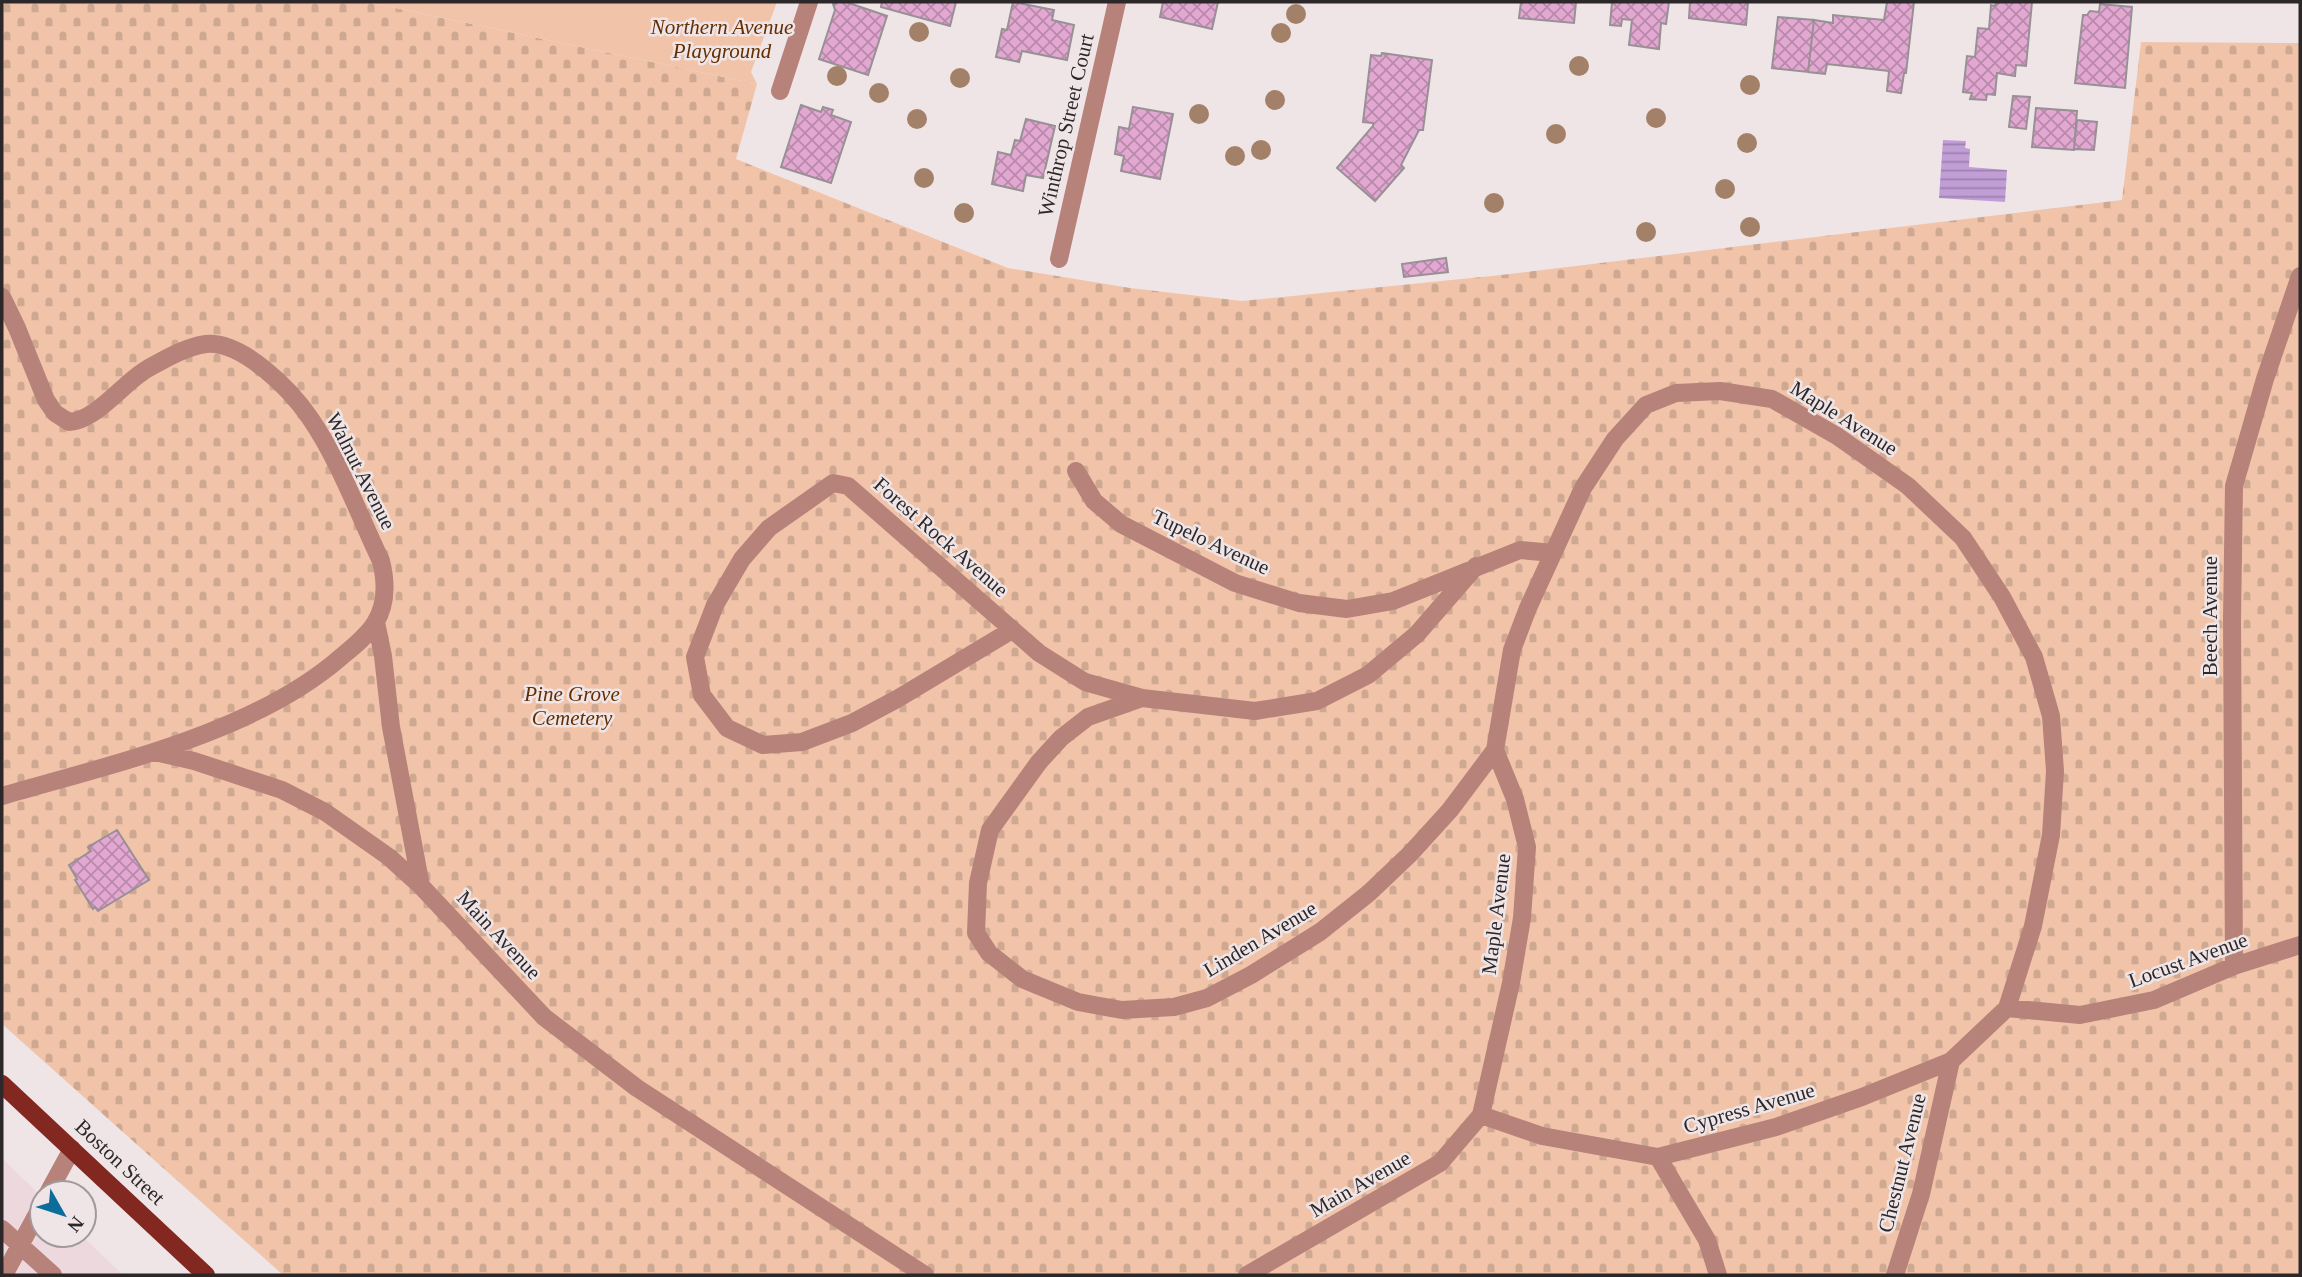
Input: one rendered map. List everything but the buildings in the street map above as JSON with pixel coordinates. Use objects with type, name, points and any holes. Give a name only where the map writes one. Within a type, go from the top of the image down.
[{"type":"main road","name":"Boston Street","points":[[2,1084],[206,1275]]},
{"type":"street","points":[[780,91],[809,2]]},
{"type":"street","name":"Winthrop Street Court","points":[[1059,259],[1117,2]]},
{"type":"street","name":"Beech Avenue","points":[[2234,966],[2234,486],[2265,379],[2300,276]]},
{"type":"street","name":"Walnut Avenue","points":[[2,297],[46,400],[55,413],[69,422],[89,415],[143,372],[177,353],[204,344],[242,353],[259,364],[310,417],[381,561],[385,578],[384,598],[376,622],[335,663],[282,699],[155,752]]},
{"type":"street","name":"Maple Avenue","points":[[1481,1115],[1511,983],[1522,918],[1527,847],[1515,799],[1494,750],[1512,650],[1583,488],[1615,439],[1646,405],[1676,393],[1720,391],[1772,399],[1837,436],[1908,486],[1963,538],[2002,597],[2034,656],[2051,716],[2054,771],[2051,835],[2033,926],[2007,1008]]},
{"type":"street","name":"Tupelo Avenue","points":[[1076,471],[1094,501],[1121,524],[1235,583],[1299,603],[1347,609],[1393,601],[1520,550],[1553,552]]},
{"type":"street","name":"Forest Rock Avenue","points":[[1012,630],[897,699],[852,723],[803,742],[763,745],[727,728],[702,695],[695,657],[715,605],[743,559],[769,528],[833,483],[848,486],[1039,653],[1085,682],[1142,698],[1255,711],[1317,701],[1368,675],[1417,634],[1476,566]]},
{"type":"street","name":"Walnut Avenue","points":[[376,622],[383,656],[391,727],[421,886]]},
{"type":"street","name":"Linden Avenue","points":[[1142,698],[1088,718],[1061,738],[1039,762],[990,830],[978,883],[976,933],[989,953],[1023,979],[1078,1002],[1122,1010],[1174,1007],[1207,998],[1251,975],[1320,932],[1369,893],[1410,854],[1450,810],[1494,750]]},
{"type":"street","name":"Main Avenue","points":[[2,796],[155,752],[205,764],[293,796],[325,812],[389,857],[421,886],[544,1017],[637,1088],[925,1275]]},
{"type":"street","name":"Locust Avenue","points":[[2007,1008],[2080,1015],[2154,1000],[2234,966],[2300,945]]},
{"type":"street","name":"Cypress Avenue","points":[[1481,1115],[1542,1136],[1658,1157],[1776,1127],[1862,1097],[1951,1061],[2007,1008]]},
{"type":"street","name":"Chestnut Avenue","points":[[1895,1275],[1921,1194],[1951,1061]]},
{"type":"street","name":"Main Avenue","points":[[1247,1275],[1440,1163],[1481,1115]]},
{"type":"street","points":[[56,1179],[72,1149]]},
{"type":"street","points":[[1658,1157],[1707,1240],[1718,1275]]},
{"type":"street","points":[[2,1228],[53,1275]]},
{"type":"street","points":[[4,1275],[28,1232]]},
{"type":"shaded area","points":[[1943,140],[1966,141],[1965,148],[1970,149],[1969,167],[2007,170],[2005,202],[1939,198]]},
{"type":"shaded area","points":[[2,1158],[28,1183],[28,1249],[96,1249],[123,1275],[2,1275]]},
{"type":"green space","name":"Pine Grove Cemetery","points":[[2,2],[367,2],[757,84],[736,159],[1008,268],[1130,288],[1242,301],[1501,275],[2122,200],[2141,42],[2300,43],[2300,1275],[283,1275],[2,1024]]},
{"type":"green space","name":"Northern Avenue Playground","points":[[367,2],[777,2],[751,72],[757,84]]}]
